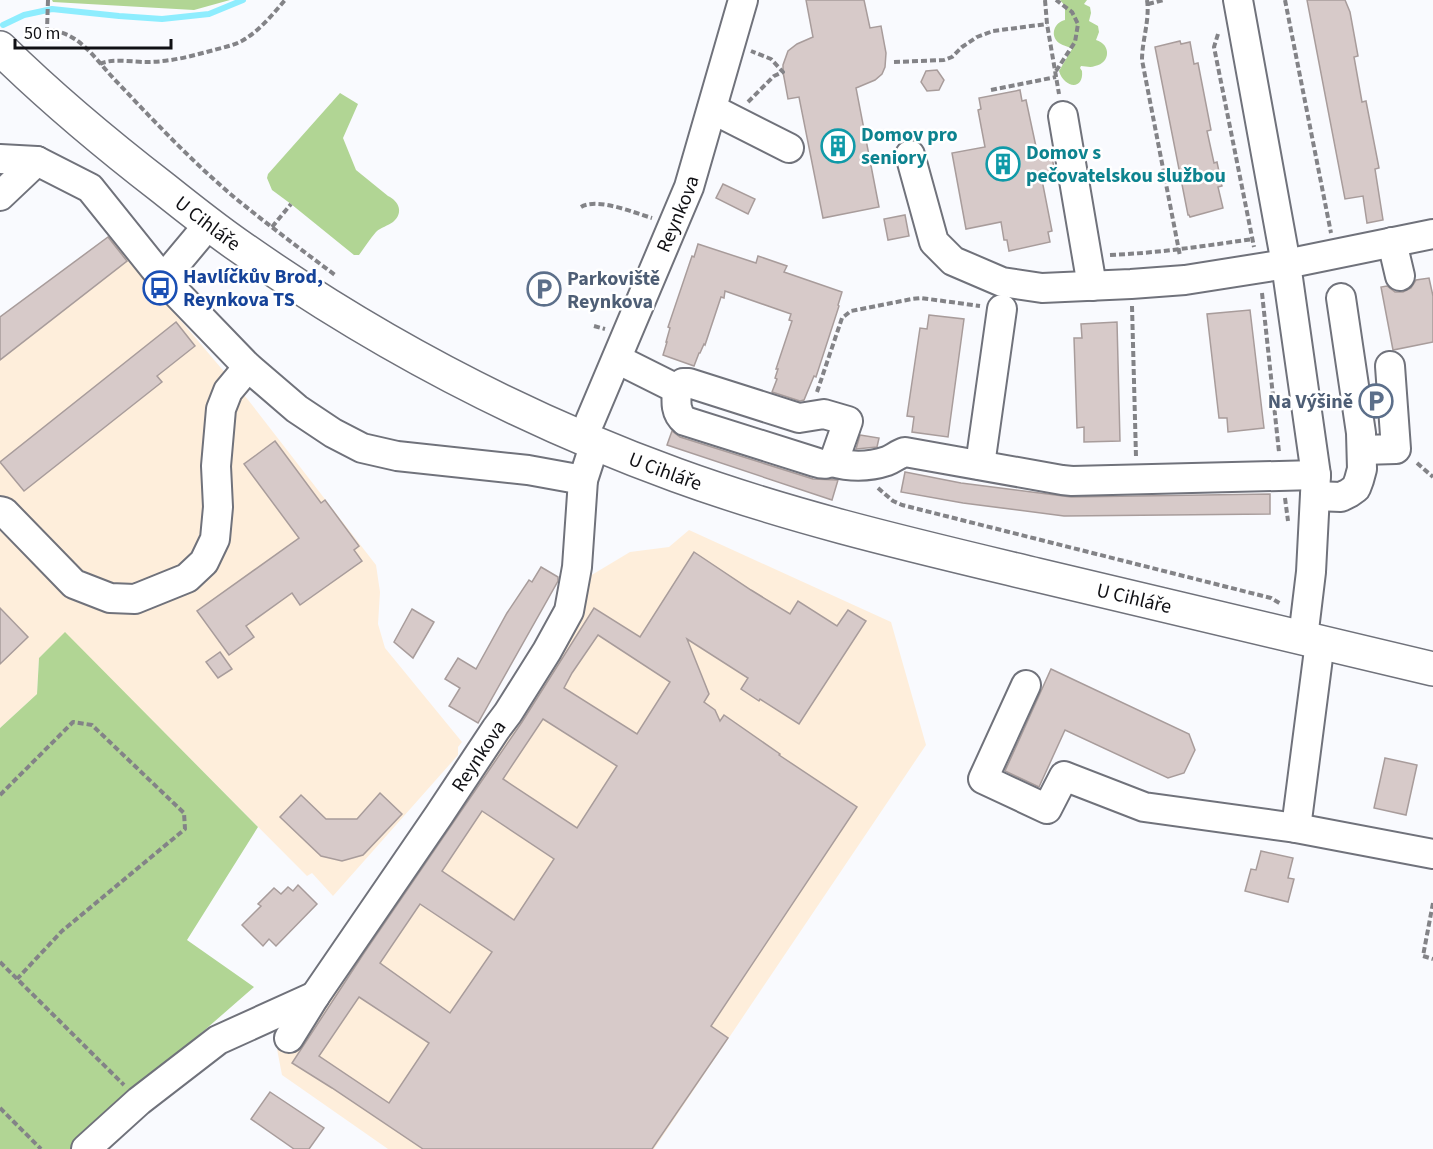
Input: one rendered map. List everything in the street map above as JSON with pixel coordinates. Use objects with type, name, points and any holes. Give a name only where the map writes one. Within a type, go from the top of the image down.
[{"type":"main road","name":"U Cihláře","points":[[0,48],[114,150],[208,224],[308,292],[460,380],[593,432],[711,487],[835,525],[1433,669]]},
{"type":"street","name":"Reynkova","points":[[289,1038],[315,996],[508,713],[547,651],[568,611],[578,567],[583,480],[593,432],[617,359],[722,114],[743,0]]},
{"type":"street","points":[[1238,0],[1272,266],[1316,486],[1311,572],[1312,640],[1296,828]]},
{"type":"street","points":[[722,114],[789,148]]},
{"type":"street","points":[[1063,116],[1092,286]]},
{"type":"street","points":[[910,155],[934,242],[953,261],[1002,282],[1042,288],[1185,279],[1272,266],[1433,234]]},
{"type":"street","points":[[0,159],[37,161],[90,188],[163,279],[248,367],[313,421],[341,438],[362,448],[414,459],[528,470],[583,480]]},
{"type":"street","points":[[0,196],[37,161]]},
{"type":"street","points":[[163,279],[208,224]]},
{"type":"street","points":[[1392,242],[1400,276]]},
{"type":"street","points":[[832,462],[855,466],[875,464],[905,452],[1062,480],[1281,476],[1316,486],[1341,497],[1356,488],[1362,469],[1362,450],[1341,298]]},
{"type":"street","points":[[981,465],[1002,309]]},
{"type":"street","points":[[617,359],[677,389]]},
{"type":"street","points":[[1362,450],[1396,449],[1390,366]]},
{"type":"street","points":[[0,511],[4,512],[74,584],[110,598],[135,599],[188,578],[204,562],[214,539],[218,507],[216,466],[221,409],[228,391],[248,367]]},
{"type":"street","points":[[683,383],[689,383],[799,418],[824,414],[848,422],[835,458],[826,465],[686,421],[678,414],[677,389],[683,383]]},
{"type":"street","points":[[1026,685],[983,779],[1047,809],[1064,776],[1144,807],[1296,828],[1433,854]]},
{"type":"street","points":[[86,1149],[139,1101],[218,1040],[315,996]]},
{"type":"path","points":[[48,0],[47,30],[75,38],[198,164],[240,201],[339,278]]},
{"type":"path","points":[[100,64],[109,61],[170,61],[230,45],[247,38],[285,0]]},
{"type":"path","points":[[1046,0],[1047,24],[1063,116]]},
{"type":"path","points":[[991,90],[1056,74],[1075,42],[1078,24],[1072,12],[1056,0]]},
{"type":"path","points":[[1164,0],[1148,2],[1149,10],[1142,60],[1185,279]]},
{"type":"path","points":[[1285,0],[1335,254]]},
{"type":"path","points":[[894,62],[944,60],[952,57],[977,37],[993,31],[1047,24]]},
{"type":"path","points":[[1220,29],[1214,47],[1253,239],[1272,266],[1281,476],[1289,530]]},
{"type":"path","points":[[722,114],[774,76],[783,72],[771,59],[759,53]]},
{"type":"path","points":[[273,227],[291,204]]},
{"type":"path","points":[[580,207],[585,204],[606,205],[673,225]]},
{"type":"path","points":[[1087,256],[1144,254],[1253,239]]},
{"type":"path","points":[[1131,284],[1137,479]]},
{"type":"path","points":[[1416,463],[1433,477]]},
{"type":"path","points":[[875,464],[866,472],[874,484],[893,501],[902,505],[1271,598],[1281,604]]},
{"type":"path","points":[[0,795],[73,722],[92,725],[184,813],[185,829],[62,931],[17,979]]},
{"type":"path","points":[[1433,903],[1423,957],[1433,959]]},
{"type":"path","points":[[0,962],[139,1101]]},
{"type":"path","points":[[0,1108],[41,1149]]},
{"type":"shaded area","points":[[109,236],[249,401],[376,565],[380,592],[378,624],[385,648],[462,742],[458,747],[458,755],[333,896],[312,873],[307,876],[65,633],[39,658],[37,694],[0,728],[0,317]]},
{"type":"shaded area","points":[[689,530],[891,622],[926,745],[654,1149],[388,1149],[282,1075],[277,1049],[282,1030],[580,582],[630,552],[669,547]]},
{"type":"green space","points":[[52,0],[230,0],[194,10],[53,2]]},
{"type":"green space","points":[[1060,0],[1087,0],[1084,4],[1090,7],[1089,21],[1098,26],[1099,32],[1096,40],[1104,45],[1107,53],[1106,58],[1100,64],[1091,67],[1081,66],[1080,82],[1073,85],[1065,81],[1059,71],[1072,49],[1059,43],[1054,36],[1054,29],[1058,23],[1065,20],[1065,6]]},
{"type":"green space","points":[[340,93],[358,104],[343,138],[356,170],[395,201],[399,207],[396,219],[376,232],[359,255],[354,255],[272,190],[267,178],[268,174]]},
{"type":"green space","points":[[65,632],[258,827],[187,940],[254,987],[71,1149],[0,1149],[0,728],[37,694],[39,658]]},
{"type":"building","name":"Domov pro seniory","points":[[806,0],[864,0],[870,28],[881,26],[886,53],[885,67],[882,74],[875,80],[856,88],[879,207],[823,218],[799,97],[788,99],[783,72],[788,51],[813,37]]},
{"type":"building","points":[[1307,0],[1345,0],[1350,12],[1358,56],[1354,57],[1362,102],[1366,101],[1379,168],[1375,169],[1383,220],[1367,223],[1363,196],[1345,199]]},
{"type":"building","points":[[1180,41],[1181,44],[1190,42],[1194,64],[1198,63],[1211,130],[1207,131],[1222,186],[1218,187],[1223,208],[1190,217],[1155,47]]},
{"type":"building","points":[[937,70],[944,80],[939,90],[927,91],[921,82],[926,71]]},
{"type":"building","name":"Domov s pečovatelskou službou","points":[[1020,90],[1022,101],[1026,100],[1038,156],[1051,153],[1055,172],[1041,175],[1052,231],[1048,232],[1050,242],[1009,251],[1007,240],[1004,240],[1001,222],[966,229],[952,153],[985,147],[978,110],[981,109],[979,98]]},
{"type":"building","points":[[723,184],[755,199],[748,214],[716,198]]},
{"type":"building","points":[[905,215],[909,236],[888,240],[884,219]]},
{"type":"building","points":[[108,237],[127,261],[0,360],[0,317]]},
{"type":"building","points":[[698,244],[756,263],[758,256],[787,266],[784,272],[842,292],[816,377],[814,376],[804,400],[800,401],[772,392],[777,379],[775,378],[778,369],[776,369],[792,321],[789,320],[791,314],[725,291],[705,345],[694,366],[663,355],[670,328],[668,327]]},
{"type":"building","points":[[1429,278],[1433,296],[1433,342],[1393,350],[1381,287],[1387,286],[1395,292],[1403,292],[1411,288],[1416,280]]},
{"type":"building","points":[[1250,310],[1264,428],[1228,432],[1227,418],[1219,418],[1207,314]]},
{"type":"building","points":[[929,315],[964,319],[948,437],[912,432],[914,417],[907,416],[920,328],[927,329]]},
{"type":"building","points":[[176,322],[195,346],[157,376],[162,382],[24,491],[0,462]]},
{"type":"building","points":[[1117,322],[1120,441],[1084,442],[1084,427],[1077,428],[1074,338],[1082,338],[1081,324]]},
{"type":"building","points":[[672,431],[680,437],[813,479],[838,480],[832,500],[667,445]]},
{"type":"building","points":[[860,435],[879,438],[877,447],[856,449]]},
{"type":"building","points":[[275,441],[321,503],[325,500],[359,546],[354,550],[362,561],[300,605],[292,593],[246,626],[254,637],[229,655],[197,611],[299,538],[244,464]]},
{"type":"building","points":[[905,472],[961,483],[1071,497],[1270,494],[1270,514],[1064,516],[963,503],[901,492]]},
{"type":"building","points":[[694,552],[790,614],[798,601],[837,626],[848,610],[866,621],[799,724],[741,689],[748,678],[687,639],[709,694],[704,702],[715,710],[720,721],[724,715],[857,807],[711,1026],[728,1038],[652,1149],[423,1149],[292,1063],[364,953],[522,722],[594,608],[640,637]],"holes":[[[598,635],[670,682],[637,734],[564,688]],[[543,719],[617,766],[577,828],[503,779]],[[482,811],[554,859],[514,920],[442,871]],[[420,904],[492,952],[450,1013],[380,963]],[[359,997],[429,1043],[389,1103],[319,1056]]]},
{"type":"building","points":[[541,567],[558,577],[558,581],[478,723],[449,706],[460,688],[445,679],[458,658],[476,669],[507,613],[529,580],[532,582]]},
{"type":"building","points":[[0,608],[28,637],[0,664]]},
{"type":"building","points":[[412,609],[434,622],[413,658],[394,642]]},
{"type":"building","points":[[220,652],[232,669],[218,678],[206,662]]},
{"type":"building","points":[[1051,669],[1189,734],[1195,750],[1184,773],[1168,778],[1065,730],[1039,787],[1005,771]]},
{"type":"building","points":[[1385,758],[1417,765],[1406,815],[1374,808]]},
{"type":"building","points":[[380,793],[402,814],[363,855],[342,861],[321,856],[280,817],[301,795],[326,819],[357,819]]},
{"type":"building","points":[[1261,851],[1293,858],[1288,878],[1294,879],[1288,902],[1245,891],[1251,869],[1256,870]]},
{"type":"building","points":[[298,885],[317,904],[276,946],[269,939],[263,946],[242,925],[261,906],[258,904],[274,888],[281,894],[288,887],[293,891]]},
{"type":"building","points":[[270,1092],[324,1128],[309,1149],[294,1149],[251,1119]]},
{"type":"waterway","points":[[3,25],[24,15],[52,9],[162,19],[209,14],[243,0]]},
{"type":"place","name":"Domov pro seniory","points":[[838,146]]},
{"type":"place","name":"Domov s pečovatelskou službou","points":[[1003,164]]},
{"type":"place","name":"Havlíčkův Brod, Reynkova TS","points":[[160,288]]},
{"type":"place","name":"Parkoviště Reynkova","points":[[544,289]]},
{"type":"place","name":"Na Výšině","points":[[1376,401]]}]
